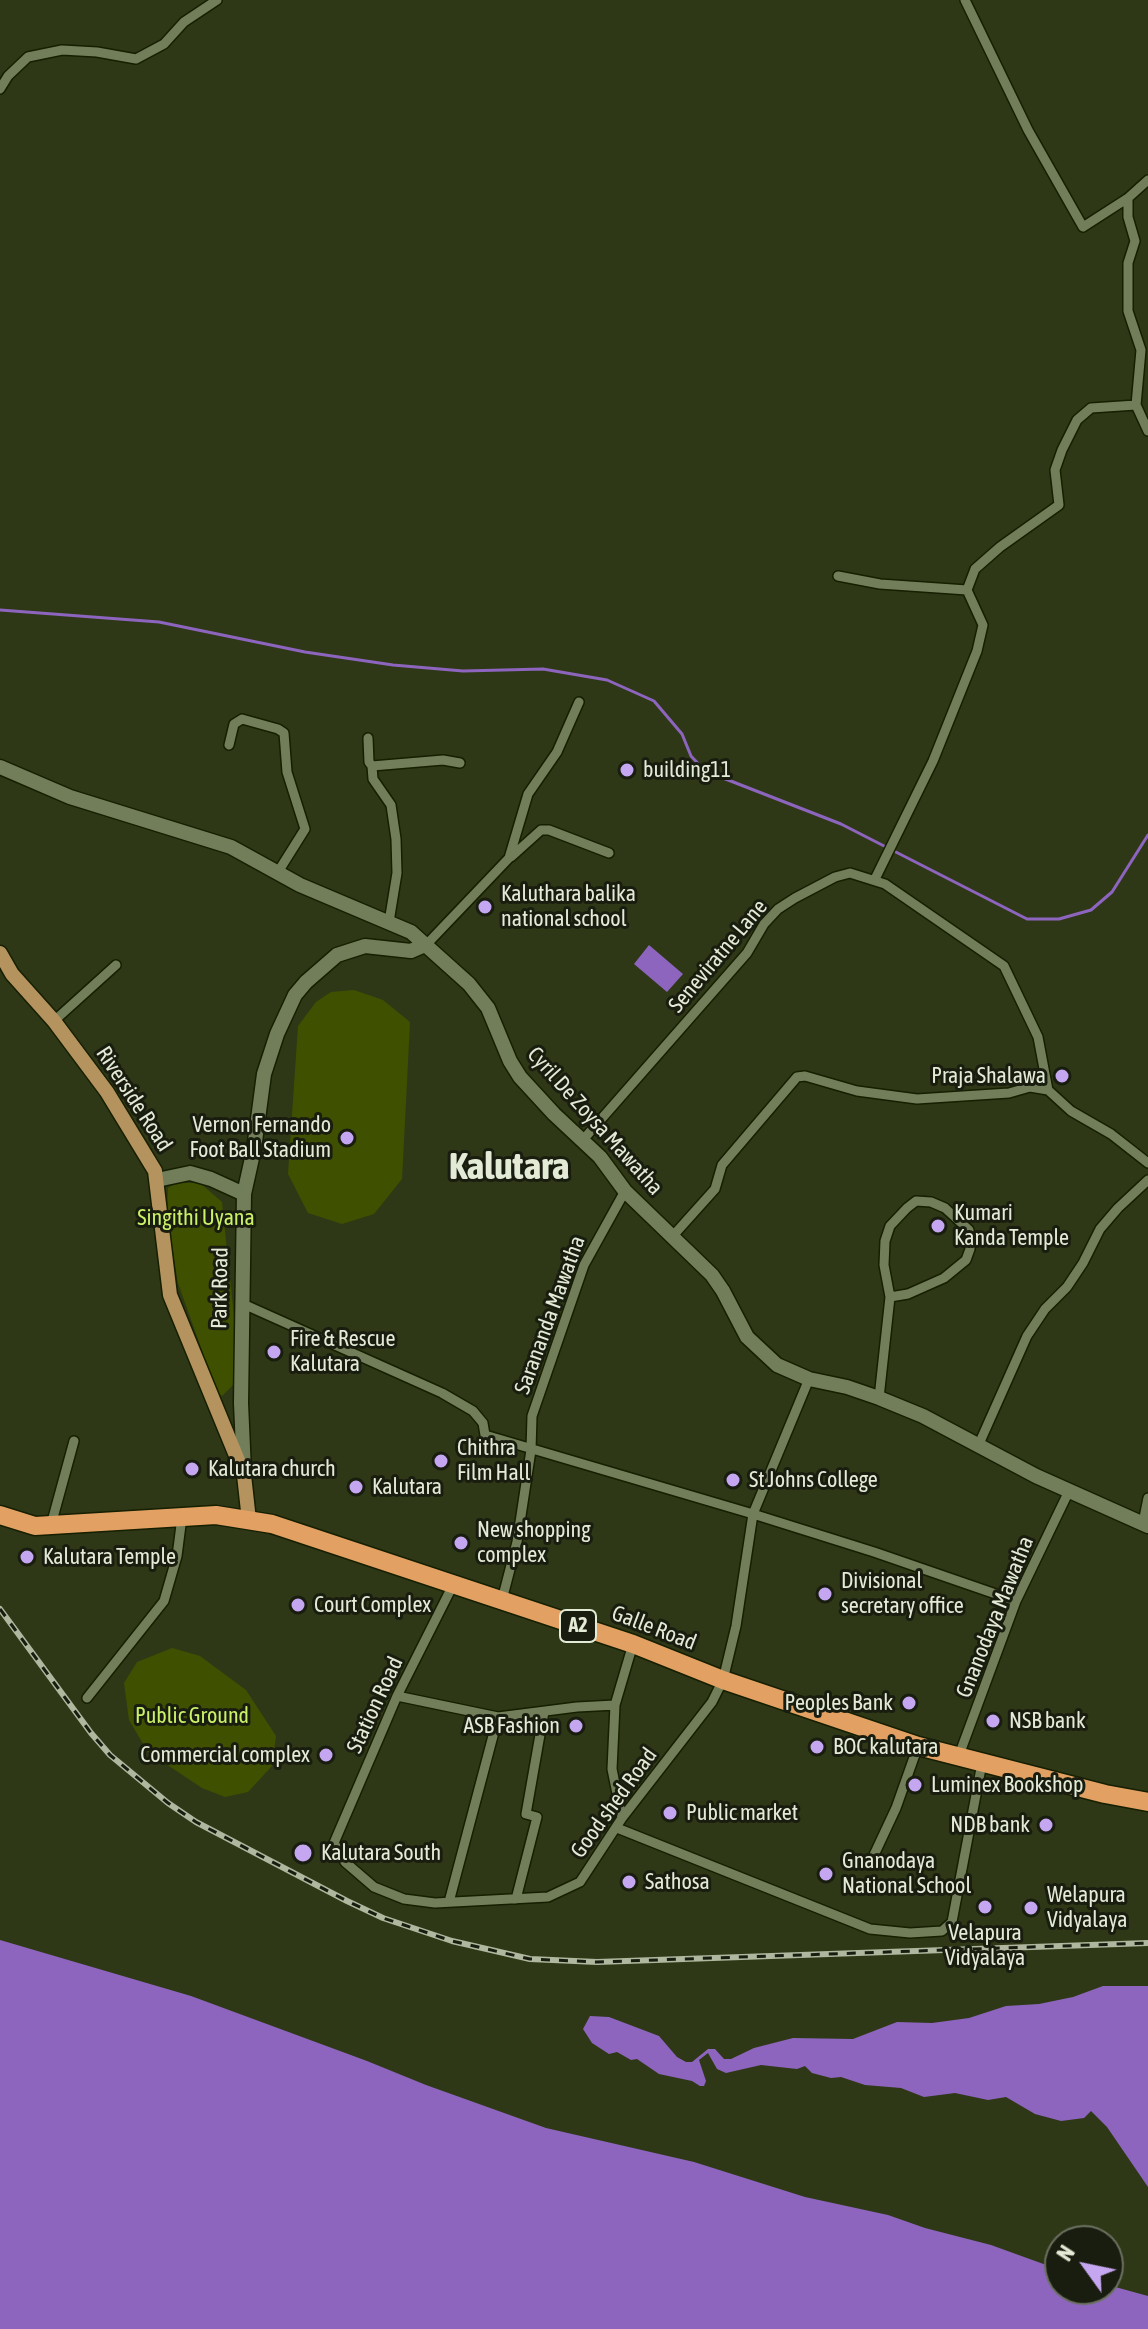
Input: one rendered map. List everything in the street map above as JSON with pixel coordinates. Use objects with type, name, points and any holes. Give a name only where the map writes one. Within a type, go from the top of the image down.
[{"type":"highway","name":"Galle Road","points":[[0,1515],[35,1526],[216,1515],[272,1524],[633,1644],[723,1680],[918,1746],[1148,1802]]},
{"type":"main road","name":"Riverside Road","points":[[0,953],[12,974],[54,1021],[107,1092],[155,1171],[170,1295],[244,1475],[249,1520]]},
{"type":"street","points":[[0,89],[8,76],[28,57],[62,50],[136,59],[164,44],[184,22],[217,0]]},
{"type":"street","points":[[965,0],[1028,130],[1083,227],[1128,198],[1148,180]]},
{"type":"street","points":[[1128,198],[1128,217],[1135,241],[1128,263],[1128,311],[1141,350],[1136,405],[1148,431]]},
{"type":"street","points":[[1048,1090],[1038,1037],[1004,966],[875,879],[951,720],[977,651],[983,625],[967,590],[975,569],[1059,505],[1055,470],[1077,420],[1091,408],[1136,405]]},
{"type":"street","points":[[838,576],[880,584],[967,590]]},
{"type":"street","points":[[509,858],[528,794],[557,752],[579,702]]},
{"type":"street","points":[[229,745],[234,724],[242,719],[284,733],[287,772],[305,829],[278,872]]},
{"type":"street","points":[[368,738],[373,779],[391,805],[396,839],[397,873],[389,922]]},
{"type":"street","points":[[372,766],[443,760],[460,763]]},
{"type":"street","name":"Cyril De Zoysa Mawatha","points":[[0,767],[70,797],[208,838],[357,911],[411,932],[469,984],[488,1008],[520,1077],[600,1157],[625,1191],[712,1275],[747,1337],[777,1365],[809,1379],[879,1398],[979,1444],[1036,1476],[1145,1524]]},
{"type":"street","points":[[427,944],[509,858],[541,830],[549,830],[609,853]]},
{"type":"street","name":"Seneviratne Lane","points":[[582,1141],[747,953],[764,924],[778,909],[835,877],[850,873],[875,879]]},
{"type":"street","name":"Park Road","points":[[244,1475],[241,1303],[244,1194],[254,1149],[264,1074],[277,1034],[295,995],[337,955],[365,946],[411,951],[427,944]]},
{"type":"street","points":[[54,1021],[116,965]]},
{"type":"street","points":[[671,1238],[715,1189],[722,1165],[797,1077],[805,1076],[857,1091],[917,1099],[1009,1093],[1030,1087],[1048,1090],[1071,1111],[1111,1134],[1148,1163]]},
{"type":"street","points":[[157,1180],[190,1173],[244,1194]]},
{"type":"street","points":[[979,1444],[1027,1336],[1045,1309],[1067,1287],[1100,1229],[1148,1180]]},
{"type":"street","name":"Sarananda Mawatha","points":[[502,1600],[517,1542],[531,1450],[532,1416],[558,1333],[584,1265],[625,1191]]},
{"type":"street","points":[[879,1398],[890,1297],[884,1265],[885,1241],[890,1226],[916,1201],[931,1202],[945,1208],[969,1230],[970,1249],[966,1260],[944,1278],[908,1294],[890,1297]]},
{"type":"street","points":[[241,1303],[442,1393],[473,1411],[483,1423],[485,1435],[753,1514],[1016,1601]]},
{"type":"street","name":"Good shed Road","points":[[334,1843],[345,1862],[374,1887],[404,1899],[435,1903],[548,1897],[580,1882],[622,1818],[712,1702],[723,1680],[736,1626],[753,1514],[809,1379]]},
{"type":"street","points":[[51,1525],[74,1441]]},
{"type":"street","name":"Gnanodaya Mawatha","points":[[958,1758],[1016,1601],[1069,1491]]},
{"type":"street","points":[[1145,1524],[1148,1498]]},
{"type":"street","points":[[87,1698],[164,1601],[177,1556],[182,1517]]},
{"type":"street","name":"Station Road","points":[[334,1843],[397,1696],[453,1585]]},
{"type":"street","points":[[622,1818],[612,1769],[615,1705],[633,1644]]},
{"type":"street","points":[[397,1696],[498,1717],[615,1705]]},
{"type":"street","points":[[516,1899],[537,1817],[526,1814],[544,1712]]},
{"type":"street","points":[[449,1902],[498,1717]]},
{"type":"street","points":[[874,1855],[896,1808],[918,1746]]},
{"type":"street","points":[[617,1828],[870,1929],[910,1933],[942,1931],[952,1922],[982,1763]]},
{"type":"green space","name":"Vernon Fernando Foot Ball Stadium","points":[[354,990],[383,1000],[410,1022],[406,1102],[402,1179],[374,1214],[342,1224],[308,1213],[288,1174],[298,1026],[316,1002],[331,992]]},
{"type":"green space","name":"Singithi Uyana","points":[[176,1183],[200,1183],[222,1202],[235,1326],[235,1383],[222,1396],[210,1386],[204,1356],[178,1283],[167,1214],[168,1188]]},
{"type":"green space","name":"Public Ground","points":[[172,1648],[200,1656],[246,1690],[276,1736],[272,1766],[248,1792],[225,1797],[202,1788],[148,1752],[129,1720],[124,1683],[137,1662]]},
{"type":"shaded area","points":[[649,945],[683,974],[667,992],[634,964]]},
{"type":"shaded area","points":[[0,1940],[191,1996],[546,2128],[694,2162],[805,2197],[888,2215],[991,2245],[1044,2264],[1044,2305],[1124,2305],[1124,2289],[1148,2296],[1148,2329],[0,2329]]},
{"type":"shaded area","points":[[1103,1986],[1148,1986],[1148,2187],[1107,2127],[1091,2111],[1084,2118],[1061,2121],[1035,2114],[1006,2097],[988,2100],[955,2093],[924,2097],[901,2088],[865,2085],[841,2077],[831,2078],[812,2073],[805,2066],[797,2069],[761,2065],[726,2073],[717,2069],[708,2053],[699,2060],[706,2081],[704,2086],[700,2086],[692,2081],[659,2074],[637,2059],[631,2060],[617,2052],[609,2054],[592,2043],[583,2029],[590,2016],[609,2017],[659,2036],[677,2057],[686,2062],[692,2062],[708,2049],[715,2049],[724,2059],[731,2059],[754,2048],[793,2038],[853,2039],[897,2022],[932,2023],[969,2018],[1006,2006],[1039,2004],[1073,1997]]},
{"type":"waterway","points":[[0,610],[159,622],[305,652],[393,665],[463,671],[543,669],[607,680],[654,701],[682,734],[691,756],[705,771],[841,824],[1027,919],[1059,919],[1091,910],[1112,892],[1148,835]]},
{"type":"railway","points":[[0,1609],[110,1755],[168,1803],[196,1822],[347,1901],[383,1918],[452,1941],[530,1959],[597,1962],[1148,1943]]},
{"type":"place","name":"building11","points":[[627,770]]},
{"type":"place","name":"Kaluthara balika national school","points":[[485,907]]},
{"type":"place","name":"Praja Shalawa","points":[[1062,1076]]},
{"type":"place","name":"Vernon Fernando Foot Ball Stadium","points":[[347,1138]]},
{"type":"place","name":"Kumari Kanda Temple","points":[[938,1226]]},
{"type":"place","name":"Fire & Rescue Kalutara","points":[[274,1352]]},
{"type":"place","name":"Chithra Film Hall","points":[[441,1461]]},
{"type":"place","name":"Kalutara church","points":[[192,1469]]},
{"type":"place","name":"St Johns College","points":[[733,1480]]},
{"type":"place","name":"Kalutara","points":[[356,1487]]},
{"type":"place","name":"New shopping complex","points":[[461,1543]]},
{"type":"place","name":"Kalutara Temple","points":[[27,1557]]},
{"type":"place","name":"Divisional secretary office","points":[[825,1594]]},
{"type":"place","name":"Court Complex","points":[[298,1605]]},
{"type":"place","name":"Peoples Bank","points":[[909,1703]]},
{"type":"place","name":"NSB bank","points":[[993,1721]]},
{"type":"place","name":"ASB Fashion","points":[[576,1726]]},
{"type":"place","name":"BOC kalutara","points":[[817,1747]]},
{"type":"place","name":"Commercial complex","points":[[326,1755]]},
{"type":"place","name":"Luminex Bookshop","points":[[915,1785]]},
{"type":"place","name":"Public market","points":[[670,1813]]},
{"type":"place","name":"NDB bank","points":[[1046,1825]]},
{"type":"place","name":"Kalutara South","points":[[303,1853]]},
{"type":"place","name":"Gnanodaya National School","points":[[826,1874]]},
{"type":"place","name":"Sathosa","points":[[629,1882]]},
{"type":"place","name":"Velapura Vidyalaya","points":[[985,1907]]},
{"type":"place","name":"Welapura Vidyalaya","points":[[1031,1908]]},
{"type":"district","name":"Kalutara","points":[[509,1167]]}]
